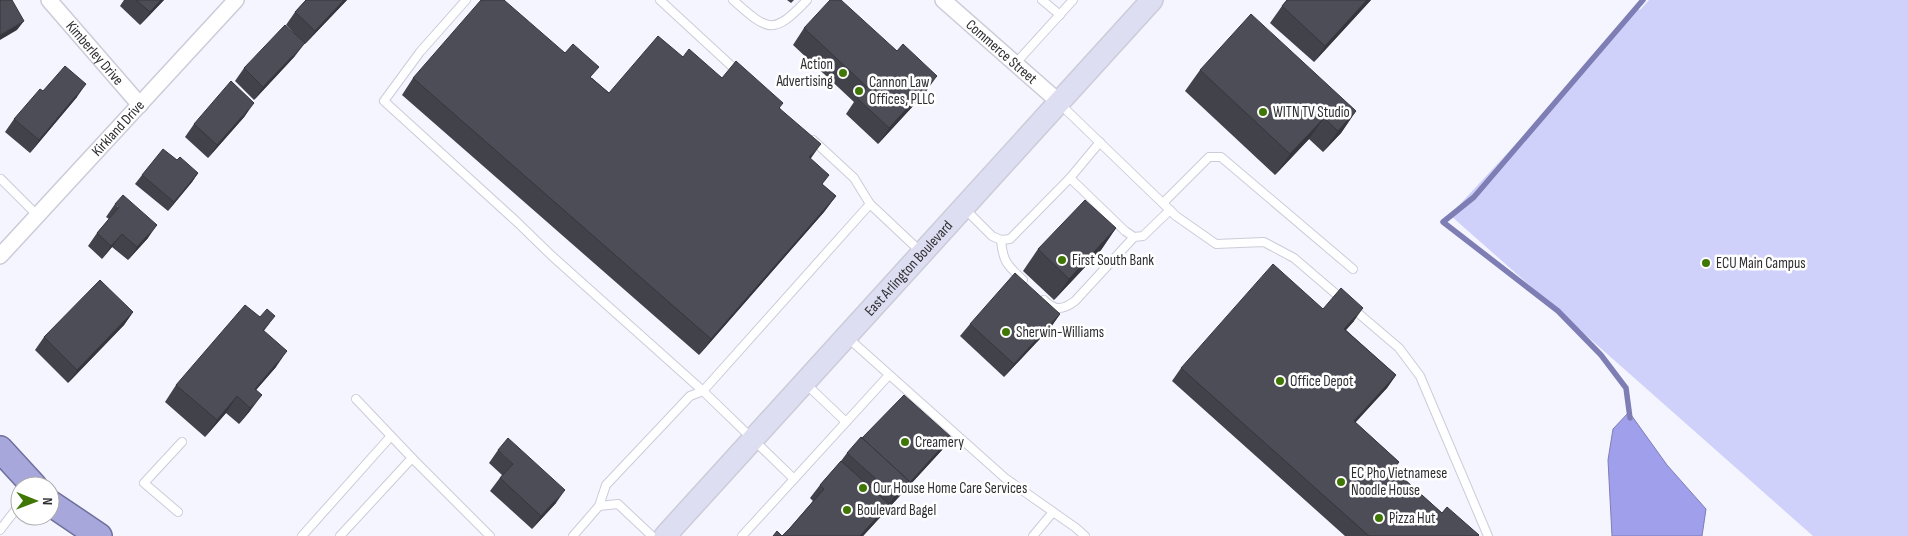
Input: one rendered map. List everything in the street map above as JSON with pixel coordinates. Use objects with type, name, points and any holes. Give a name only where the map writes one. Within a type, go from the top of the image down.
[{"type":"highway","points":[[0,449],[25,476]]},
{"type":"highway","points":[[60,510],[99,536]]},
{"type":"main road","name":"East Arlington Boulevard","points":[[666,536],[1152,0]]},
{"type":"street","name":"Kimberley Drive","points":[[49,0],[140,105]]},
{"type":"street","name":"Kirkland Drive","points":[[0,256],[236,0]]},
{"type":"street","name":"Commerce Street","points":[[943,0],[1059,102]]},
{"type":"lane","points":[[466,0],[420,52],[384,101],[702,391],[794,479]]},
{"type":"lane","points":[[660,0],[746,79]]},
{"type":"lane","points":[[733,0],[754,19],[768,26],[781,24],[806,0]]},
{"type":"lane","points":[[1042,0],[1060,15]]},
{"type":"lane","points":[[1016,64],[1074,0]]},
{"type":"lane","points":[[1059,102],[1170,210],[1216,244],[1264,242],[1294,258],[1399,348],[1420,376],[1488,536]]},
{"type":"lane","points":[[804,132],[854,178],[870,204],[922,253]]},
{"type":"lane","points":[[963,208],[992,236],[1001,240],[1010,239],[1070,178],[1100,142]]},
{"type":"lane","points":[[1163,203],[1209,157],[1221,158],[1352,269]]},
{"type":"lane","points":[[1070,178],[1125,231],[1134,237],[1143,236],[1170,210]]},
{"type":"lane","points":[[0,179],[38,216]]},
{"type":"lane","points":[[573,536],[599,506],[606,485],[690,396],[702,391],[870,204]]},
{"type":"lane","points":[[1040,297],[1057,309],[1066,308],[1075,301],[1134,237]]},
{"type":"lane","points":[[1001,240],[1002,253],[1007,265],[1027,284]]},
{"type":"lane","points":[[847,337],[1005,478],[1085,536]]},
{"type":"lane","points":[[742,536],[889,374]]},
{"type":"lane","points":[[805,383],[846,422]]},
{"type":"lane","points":[[356,399],[490,536]]},
{"type":"lane","points":[[302,536],[391,436]]},
{"type":"lane","points":[[178,512],[144,483],[182,442]]},
{"type":"lane","points":[[340,536],[412,458]]},
{"type":"lane","points":[[599,506],[618,504],[652,536]]},
{"type":"lane","points":[[1034,536],[1053,512]]},
{"type":"lane","points":[[0,530],[10,517]]},
{"type":"shaded area","name":"ECU Main Campus","points":[[1649,0],[1908,0],[1908,536],[1813,536],[1450,215],[1552,105],[1636,7],[1640,10]]},
{"type":"water","points":[[1629,412],[1667,465],[1706,509],[1702,536],[1612,536],[1608,460],[1613,429]]},
{"type":"building","points":[[0,0],[12,0],[24,21],[0,35]]},
{"type":"building","points":[[136,0],[161,0],[150,12]]},
{"type":"building","points":[[306,0],[344,0],[315,31],[295,12]]},
{"type":"building","points":[[481,0],[504,0],[565,53],[573,44],[599,67],[590,77],[609,93],[658,36],[683,57],[689,49],[722,78],[736,61],[783,103],[779,108],[821,144],[809,157],[829,175],[822,184],[836,196],[711,339],[413,78]]},
{"type":"building","points":[[830,0],[841,0],[897,51],[903,44],[937,76],[889,128],[857,98],[867,87],[804,28]]},
{"type":"building","points":[[1287,0],[1367,0],[1325,46],[1282,6]]},
{"type":"building","name":"WITN TV Studio","points":[[1251,14],[1356,111],[1338,131],[1324,118],[1290,154],[1200,70]]},
{"type":"building","points":[[285,25],[305,43],[263,87],[244,68]]},
{"type":"building","points":[[65,66],[86,84],[39,140],[14,119],[40,89],[43,91]]},
{"type":"building","points":[[231,81],[254,103],[217,145],[194,124]]},
{"type":"building","points":[[163,149],[177,160],[180,157],[198,173],[174,202],[142,175]]},
{"type":"building","points":[[123,195],[157,225],[137,247],[122,234],[111,246],[97,233],[119,207],[115,204]]},
{"type":"building","points":[[1085,200],[1116,228],[1069,279],[1038,249]]},
{"type":"building","points":[[1273,264],[1323,309],[1341,288],[1363,308],[1344,329],[1396,375],[1354,421],[1399,462],[1393,469],[1442,513],[1447,507],[1478,536],[1369,536],[1181,368]]},
{"type":"building","name":"Sherwin-Williams","points":[[1015,273],[1060,314],[1014,364],[970,324]]},
{"type":"building","points":[[100,280],[133,312],[77,370],[44,337]]},
{"type":"building","points":[[245,305],[260,317],[267,309],[275,316],[263,330],[287,351],[255,389],[262,395],[250,408],[237,396],[217,420],[176,385]]},
{"type":"building","points":[[904,395],[951,437],[903,490],[909,481],[862,438]]},
{"type":"building","points":[[861,437],[909,481],[895,496],[847,453]]},
{"type":"building","points":[[508,438],[565,490],[541,516],[500,478],[513,464],[498,450]]},
{"type":"building","points":[[841,461],[889,504],[860,536],[782,536],[824,489],[820,485]]},
{"type":"building","points":[[777,531],[782,536],[773,536]]},
{"type":"waterway","points":[[1630,418],[1626,388],[1601,355],[1558,311],[1443,222],[1474,197],[1643,0]]},
{"type":"place","name":"Action Advertising","points":[[843,73]]},
{"type":"place","name":"Cannon Law Offices, PLLC","points":[[859,91]]},
{"type":"place","name":"WITN TV Studio","points":[[1263,112]]},
{"type":"place","name":"First South Bank","points":[[1062,260]]},
{"type":"place","name":"ECU Main Campus","points":[[1706,263]]},
{"type":"place","name":"Sherwin-Williams","points":[[1006,332]]},
{"type":"place","name":"Office Depot","points":[[1280,381]]},
{"type":"place","name":"Creamery","points":[[905,442]]},
{"type":"place","name":"EC Pho Vietnamese Noodle House","points":[[1341,482]]},
{"type":"place","name":"Our House Home Care Services","points":[[863,488]]},
{"type":"place","name":"Boulevard Bagel","points":[[847,510]]},
{"type":"place","name":"Pizza Hut","points":[[1379,518]]}]
